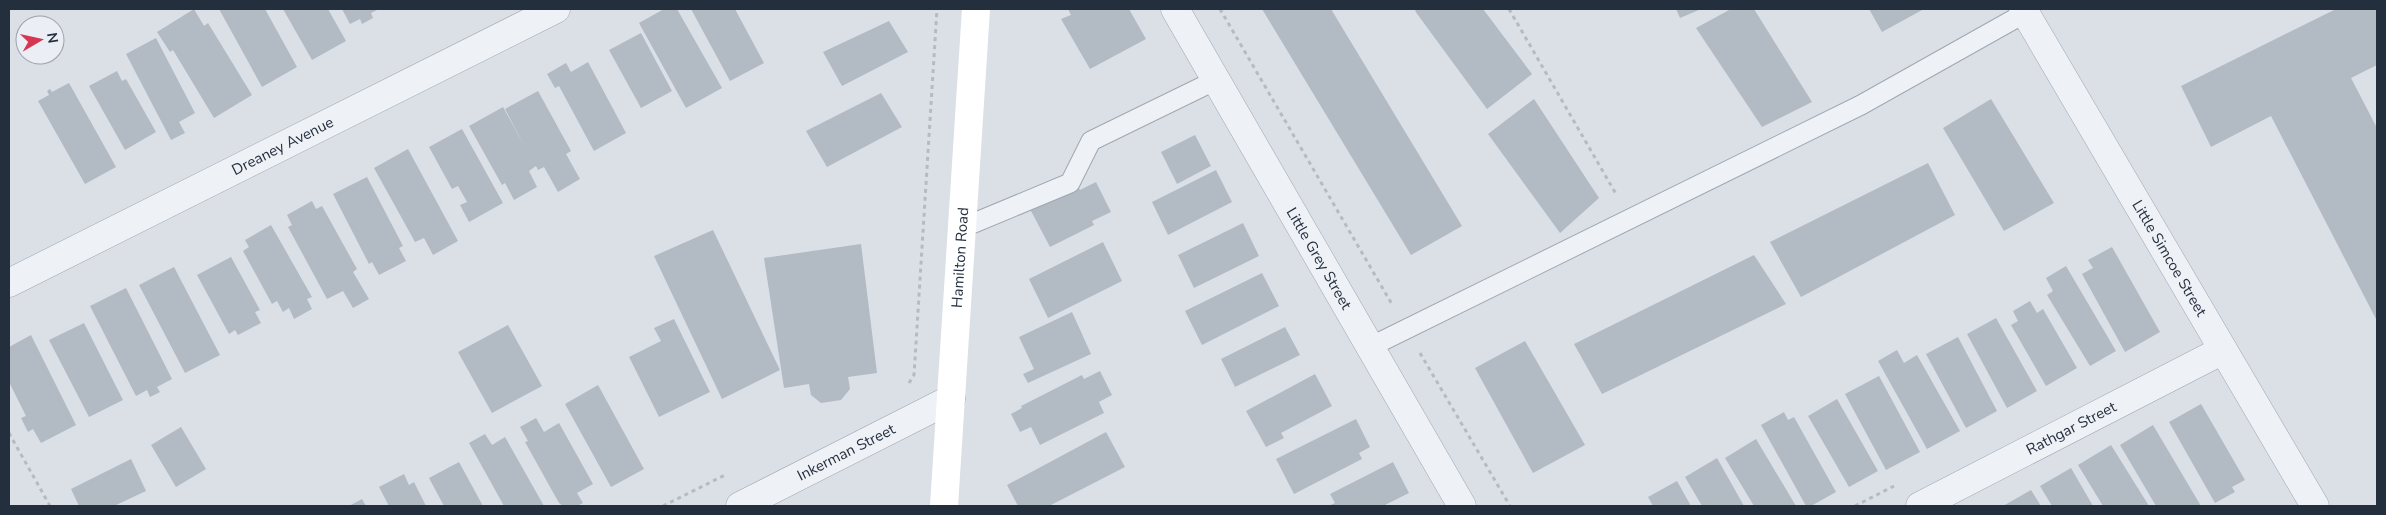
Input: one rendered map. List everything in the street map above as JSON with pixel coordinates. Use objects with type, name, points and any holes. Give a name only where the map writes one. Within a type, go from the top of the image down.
[{"type":"main road","name":"Hamilton Road","points":[[944,506],[976,9]]},
{"type":"street","name":"Dreaney Avenue","points":[[9,282],[556,9]]},
{"type":"street","name":"Little Grey Street","points":[[1175,9],[1462,506]]},
{"type":"street","name":"Little Simcoe Street","points":[[2024,11],[2315,506]]},
{"type":"street","name":"Rathgar Street","points":[[1920,506],[2223,350]]},
{"type":"street","name":"Inkerman Street","points":[[740,506],[952,399]]},
{"type":"lane","points":[[1370,347],[1861,105],[2024,11]]},
{"type":"lane","points":[[962,228],[1070,182],[1091,142],[1216,80]]},
{"type":"path","points":[[908,385],[914,375],[938,9]]},
{"type":"path","points":[[1220,9],[1510,506]]},
{"type":"path","points":[[1509,9],[1630,219]]},
{"type":"path","points":[[9,433],[50,506]]},
{"type":"path","points":[[663,506],[733,471]]},
{"type":"path","points":[[1855,506],[1901,482]]},
{"type":"building","points":[[194,9],[204,26],[208,23],[252,95],[214,118],[173,50],[170,52],[157,32]]},
{"type":"building","points":[[219,9],[265,9],[297,67],[262,87]]},
{"type":"building","points":[[283,9],[328,9],[346,41],[312,60]]},
{"type":"building","points":[[342,9],[379,9],[371,13],[373,18],[362,24],[360,19],[350,24]]},
{"type":"building","points":[[664,9],[677,9],[722,88],[686,108],[639,23]]},
{"type":"building","points":[[691,9],[735,9],[764,63],[730,81]]},
{"type":"building","points":[[1068,9],[1129,9],[1146,39],[1090,69],[1061,19],[1071,15]]},
{"type":"building","points":[[1262,9],[1331,9],[1462,226],[1411,255]]},
{"type":"building","points":[[1417,9],[1483,9],[1532,74],[1487,109],[1415,11]]},
{"type":"building","points":[[1676,9],[1701,9],[1680,18]]},
{"type":"building","points":[[1731,9],[1754,9],[1812,102],[1762,127],[1696,28]]},
{"type":"building","points":[[1869,9],[1924,9],[1882,32]]},
{"type":"building","points":[[2336,9],[2377,9],[2377,65],[2351,78],[2377,128],[2377,321],[2271,116],[2211,147],[2181,86]]},
{"type":"building","points":[[889,21],[908,52],[842,86],[823,52]]},
{"type":"building","points":[[641,33],[672,91],[641,108],[609,50]]},
{"type":"building","points":[[156,38],[195,113],[179,122],[185,133],[171,140],[126,54]]},
{"type":"building","points":[[588,62],[626,133],[594,151],[559,86],[555,88],[547,74],[566,63],[571,72]]},
{"type":"building","points":[[117,71],[122,81],[126,79],[156,132],[125,150],[89,86]]},
{"type":"building","points":[[69,83],[116,167],[85,184],[38,101],[49,95],[47,91],[50,89],[52,92]]},
{"type":"building","points":[[538,91],[571,151],[566,154],[580,179],[558,192],[544,167],[538,170],[536,166],[529,171],[537,187],[514,200],[505,183],[502,185],[469,126],[503,107],[525,147],[505,109]]},
{"type":"building","points":[[881,93],[902,127],[827,167],[806,131]]},
{"type":"building","points":[[1534,99],[1599,198],[1560,233],[1488,134]]},
{"type":"building","points":[[1991,99],[2054,203],[2004,231],[1943,128]]},
{"type":"building","points":[[462,129],[503,203],[469,222],[460,205],[467,202],[458,186],[452,189],[429,147]]},
{"type":"building","points":[[1195,135],[1211,166],[1177,184],[1161,152]]},
{"type":"building","points":[[408,149],[458,241],[433,255],[424,238],[415,242],[374,168]]},
{"type":"building","points":[[1928,163],[1955,215],[1801,297],[1770,242]]},
{"type":"building","points":[[1216,170],[1232,202],[1168,235],[1152,202]]},
{"type":"building","points":[[367,177],[403,246],[399,248],[406,261],[379,275],[372,262],[369,264],[333,194]]},
{"type":"building","points":[[1096,182],[1111,212],[1092,221],[1094,225],[1050,247],[1030,209],[1077,185],[1080,190]]},
{"type":"building","points":[[312,201],[316,209],[322,206],[357,269],[353,272],[369,299],[353,308],[343,291],[327,299],[288,227],[292,225],[287,215]]},
{"type":"building","points":[[1243,223],[1259,256],[1194,288],[1178,255]]},
{"type":"building","points":[[271,225],[312,297],[307,299],[312,309],[294,319],[289,308],[283,312],[277,301],[272,304],[243,251],[249,247],[245,240]]},
{"type":"building","points":[[713,230],[780,370],[722,399],[654,256]]},
{"type":"building","points":[[1103,242],[1122,281],[1048,318],[1029,279]]},
{"type":"building","points":[[861,244],[877,373],[848,377],[850,389],[841,400],[821,403],[811,395],[809,384],[784,388],[764,258]]},
{"type":"building","points":[[2112,247],[2160,332],[2125,352],[2082,274],[2093,268],[2088,260]]},
{"type":"building","points":[[1754,255],[1786,304],[1602,394],[1574,344]]},
{"type":"building","points":[[231,257],[260,310],[255,312],[261,323],[238,335],[235,330],[229,334],[197,275]]},
{"type":"building","points":[[2066,266],[2116,351],[2090,366],[2047,295],[2053,291],[2046,278]]},
{"type":"building","points":[[174,267],[220,355],[185,373],[139,285]]},
{"type":"building","points":[[1262,273],[1279,306],[1202,345],[1185,311]]},
{"type":"building","points":[[126,288],[172,379],[157,387],[160,392],[150,397],[147,390],[136,396],[90,306]]},
{"type":"building","points":[[2030,301],[2037,313],[2043,309],[2077,368],[2046,386],[2011,325],[2018,321],[2013,311]]},
{"type":"building","points":[[1072,312],[1091,354],[1028,383],[1023,374],[1034,369],[1019,337]]},
{"type":"building","points":[[1996,318],[2037,391],[2007,408],[1967,334]]},
{"type":"building","points":[[674,319],[710,392],[659,417],[629,357],[661,341],[654,328]]},
{"type":"building","points":[[84,323],[123,400],[89,417],[49,340]]},
{"type":"building","points":[[508,325],[542,386],[492,413],[458,352]]},
{"type":"building","points":[[1285,327],[1300,355],[1235,387],[1221,359]]},
{"type":"building","points":[[31,335],[76,425],[41,443],[33,429],[28,432],[21,418],[26,416],[9,382],[9,347]]},
{"type":"building","points":[[1958,337],[1997,411],[1966,428],[1926,354]]},
{"type":"building","points":[[1525,341],[1585,445],[1533,473],[1475,368]]},
{"type":"building","points":[[1897,350],[1904,363],[1917,355],[1960,431],[1927,449],[1878,361]]},
{"type":"building","points":[[1100,371],[1112,395],[1099,402],[1104,413],[1040,445],[1031,427],[1020,432],[1011,414],[1022,408],[1021,406],[1082,375],[1084,379]]},
{"type":"building","points":[[1315,374],[1332,406],[1281,433],[1284,438],[1266,447],[1246,411]]},
{"type":"building","points":[[1879,376],[1920,452],[1886,470],[1845,394]]},
{"type":"building","points":[[598,385],[644,469],[611,487],[565,404]]},
{"type":"building","points":[[1837,399],[1878,471],[1849,487],[1808,416]]},
{"type":"building","points":[[2201,404],[2245,480],[2232,487],[2235,492],[2215,503],[2169,422]]},
{"type":"building","points":[[1784,412],[1788,420],[1794,417],[1836,492],[1811,506],[1806,506],[1761,425]]},
{"type":"building","points":[[536,418],[544,432],[559,423],[593,484],[577,493],[583,503],[577,506],[563,506],[559,503],[525,442],[528,441],[520,427]]},
{"type":"building","points":[[1356,419],[1370,447],[1359,453],[1362,459],[1294,494],[1276,459]]},
{"type":"building","points":[[2153,425],[2201,506],[2156,506],[2120,445]]},
{"type":"building","points":[[181,427],[206,469],[176,487],[151,445]]},
{"type":"building","points":[[1106,432],[1125,467],[1049,506],[1018,506],[1007,485]]},
{"type":"building","points":[[485,434],[492,445],[505,437],[544,506],[504,506],[469,443]]},
{"type":"building","points":[[1756,439],[1796,506],[1754,506],[1725,458]]},
{"type":"building","points":[[2111,445],[2149,506],[2103,506],[2078,465]]},
{"type":"building","points":[[1717,458],[1744,506],[1702,506],[1685,477]]},
{"type":"building","points":[[131,459],[146,491],[114,506],[79,506],[71,489]]},
{"type":"building","points":[[459,462],[483,506],[444,506],[429,478]]},
{"type":"building","points":[[1393,462],[1409,493],[1383,506],[1328,506],[1335,503],[1330,494]]},
{"type":"building","points":[[2071,468],[2093,506],[2052,506],[2040,486]]},
{"type":"building","points":[[404,474],[409,485],[414,482],[426,506],[389,506],[379,487]]},
{"type":"building","points":[[1677,481],[1691,506],[1653,506],[1648,497]]},
{"type":"building","points":[[2031,490],[2041,506],[2003,506]]},
{"type":"building","points":[[362,499],[366,506],[349,506]]}]
